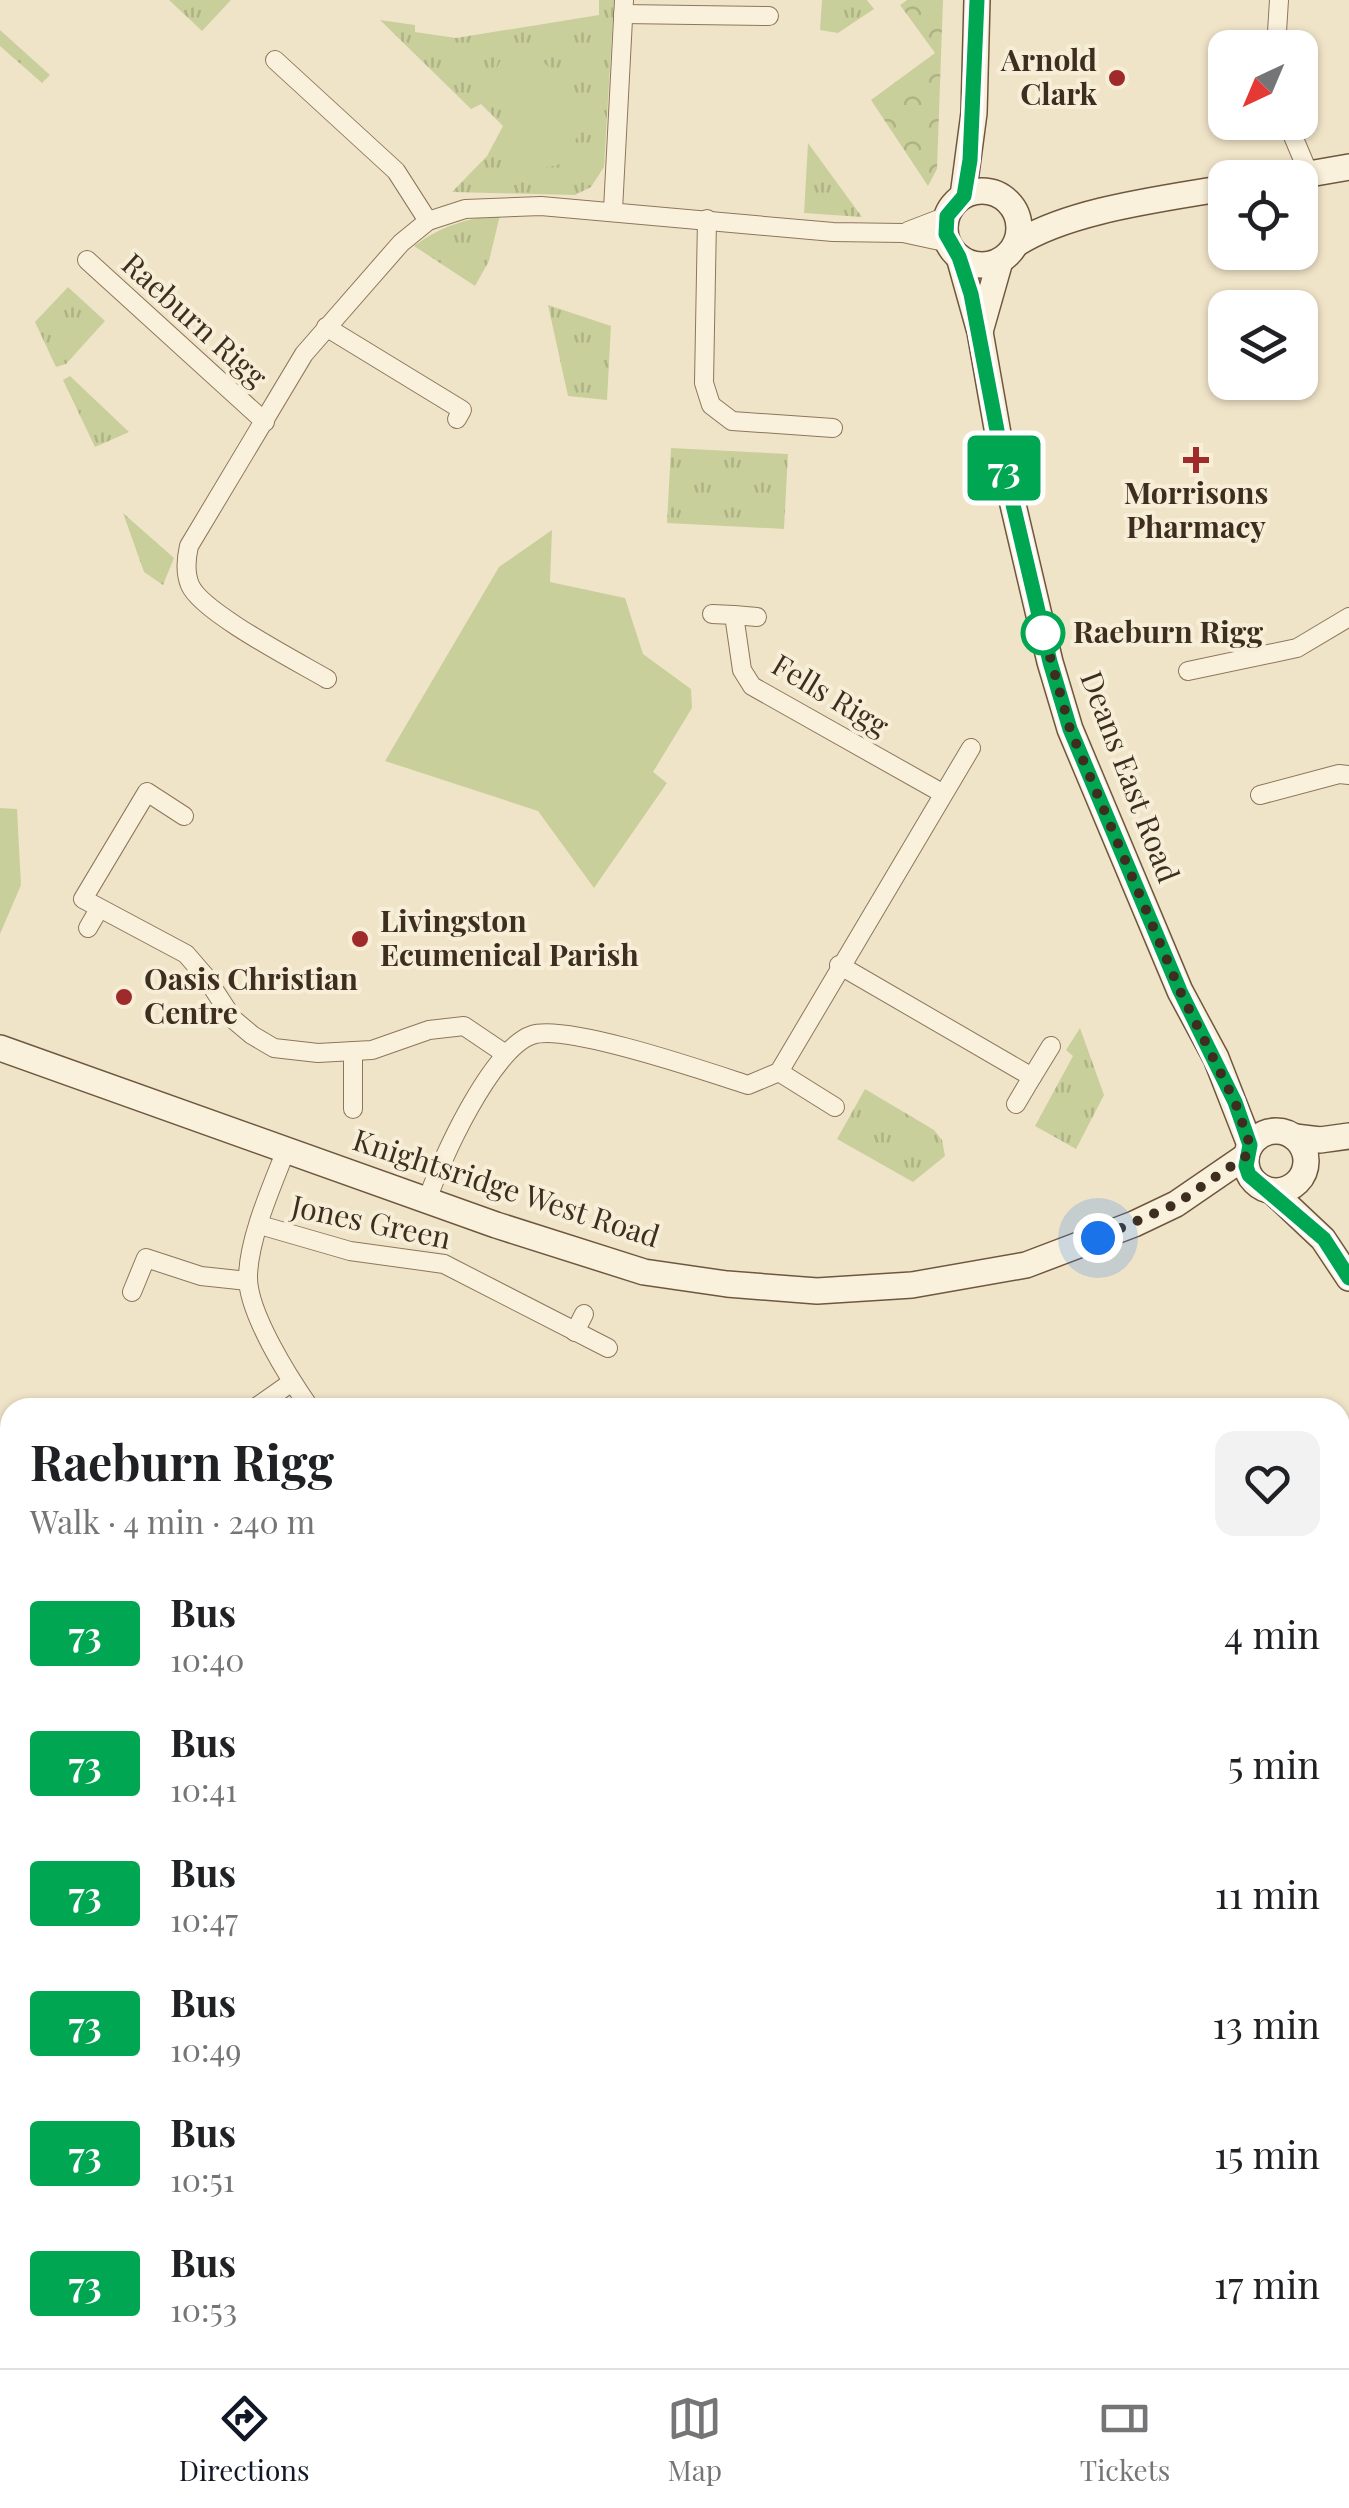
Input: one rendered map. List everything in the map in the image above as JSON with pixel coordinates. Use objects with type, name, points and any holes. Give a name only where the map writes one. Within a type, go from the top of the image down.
[{"type":"street","points":[[977,0],[974,113],[955,206],[954,250],[979,265],[1008,252],[1037,230],[1208,192]]},
{"type":"street","points":[[1277,30],[1279,0]]},
{"type":"street","points":[[613,210],[624,7],[769,16]]},
{"type":"street","points":[[275,60],[396,170],[428,221]]},
{"type":"street","points":[[974,113],[1006,201],[1019,221],[1008,252]]},
{"type":"street","points":[[1318,173],[1349,168]]},
{"type":"street","points":[[955,206],[975,192],[1034,214],[1072,220]]},
{"type":"street","name":"Raeburn Rigg","points":[[327,679],[205,605],[190,586],[186,562],[190,546],[304,354],[401,243],[428,221],[465,209],[507,205],[613,210],[833,232],[903,233],[954,250]]},
{"type":"street","name":"Raeburn Rigg","points":[[903,233],[955,206]]},
{"type":"street","points":[[708,219],[704,383],[712,405],[732,421],[832,428]]},
{"type":"street","name":"Deans East Road","points":[[954,250],[980,332],[1003,462],[1050,662],[1070,729],[1180,991],[1216,1058],[1248,1150]]},
{"type":"street","name":"Deans East Road","points":[[980,332],[1008,252]]},
{"type":"street","name":"Raeburn Rigg","points":[[87,260],[265,422]]},
{"type":"street","points":[[326,327],[462,410],[456,420]]},
{"type":"street","name":"Fells Rigg","points":[[712,614],[757,617]]},
{"type":"street","name":"Fells Rigg","points":[[734,615],[742,670],[752,686],[942,793]]},
{"type":"street","points":[[1188,671],[1297,648],[1349,617]]},
{"type":"street","points":[[427,1201],[439,1165],[504,1052],[530,1035],[554,1032],[648,1054],[748,1085],[778,1072],[970,748]]},
{"type":"street","points":[[1260,796],[1339,774],[1349,775]]},
{"type":"street","points":[[88,928],[91,904],[147,792],[184,816]]},
{"type":"street","points":[[91,904],[186,954],[233,1019],[274,1048],[318,1053],[372,1050],[430,1030],[464,1026],[504,1052]]},
{"type":"street","points":[[839,965],[1032,1077]]},
{"type":"street","points":[[1016,1104],[1051,1046]]},
{"type":"street","name":"Knightsridge West Road","points":[[6,1051],[427,1201],[644,1272],[727,1284],[817,1290],[912,1285],[1026,1265],[1176,1204],[1248,1150]]},
{"type":"street","points":[[352,1051],[353,1109]]},
{"type":"street","name":"Deans East Road","points":[[1216,1058],[1286,1134]]},
{"type":"street","points":[[778,1072],[834,1108]]},
{"type":"street","points":[[1286,1134],[1305,1150],[1304,1172],[1324,1239],[1349,1278]]},
{"type":"street","points":[[1324,1239],[1263,1187],[1246,1166],[1248,1150],[1258,1137],[1286,1134],[1320,1140],[1349,1138]]},
{"type":"street","points":[[1263,1187],[1283,1191],[1349,1138]]},
{"type":"street","name":"Jones Green","points":[[248,1280],[250,1258],[286,1150]]},
{"type":"street","name":"Knightsridge West Road","points":[[1176,1204],[1263,1187]]},
{"type":"street","name":"Jones Green","points":[[260,1225],[350,1251],[444,1264],[608,1348]]},
{"type":"street","points":[[132,1292],[149,1250],[201,1276],[248,1280],[278,1358],[303,1398]]},
{"type":"street","points":[[574,1332],[584,1314]]},
{"type":"street","points":[[269,1398],[292,1382]]},
{"type":"green space","points":[[169,0],[231,0],[202,31]]},
{"type":"green space","points":[[599,0],[614,0],[604,167],[591,187],[575,195],[452,192],[487,156],[503,126],[481,104],[471,109],[380,20],[415,25],[415,32],[456,38],[599,15]]},
{"type":"green space","points":[[822,0],[867,0],[874,9],[838,33],[820,30]]},
{"type":"green space","points":[[907,0],[943,0],[937,169],[928,186],[871,100],[935,53],[900,5]]},
{"type":"green space","points":[[0,30],[50,75],[42,83],[0,46]]},
{"type":"green space","points":[[522,46],[548,66],[543,100],[586,122],[561,164],[544,168],[513,157],[509,106],[485,91],[504,54]]},
{"type":"green space","points":[[808,143],[862,217],[804,213]]},
{"type":"green space","points":[[500,215],[489,261],[475,286],[414,246],[455,224]]},
{"type":"green space","points":[[68,287],[105,321],[66,364],[56,367],[35,322]]},
{"type":"green space","points":[[548,305],[611,326],[607,400],[568,396]]},
{"type":"green space","points":[[70,376],[129,432],[95,447],[63,380]]},
{"type":"green space","points":[[671,448],[788,454],[784,529],[667,523]]},
{"type":"green space","points":[[123,513],[174,558],[163,585],[144,572]]},
{"type":"green space","points":[[552,530],[550,582],[625,598],[643,654],[691,689],[692,708],[653,772],[667,783],[594,888],[538,811],[385,761],[499,567]]},
{"type":"green space","points":[[0,808],[17,809],[21,885],[0,934]]},
{"type":"green space","points":[[1080,1028],[1104,1095],[1076,1149],[1035,1126],[1073,1056],[1066,1050]]},
{"type":"green space","points":[[865,1089],[934,1130],[942,1140],[945,1156],[913,1182],[837,1139]]},
{"type":"bus line","name":"73","points":[[977,0],[970,160],[964,196],[954,204],[945,226],[948,244],[959,257],[971,294],[1003,462],[1050,662],[1070,729],[1180,991],[1235,1102],[1250,1145],[1246,1156],[1249,1175],[1324,1239],[1349,1278]]},
{"type":"place","name":"Arnold Clark","points":[[1117,78]]},
{"type":"place","name":"Morrisons Pharmacy","points":[[1196,460]]},
{"type":"place","name":"Raeburn Rigg","points":[[1043,633]]},
{"type":"place","name":"Livingston Ecumenical Parish","points":[[360,939]]},
{"type":"place","name":"Oasis Christian Centre","points":[[124,997]]},
{"type":"route","points":[[1043,633],[1042,628],[1070,729],[1180,991],[1216,1058],[1250,1145],[1246,1156],[1176,1204],[1098,1238]]}]
